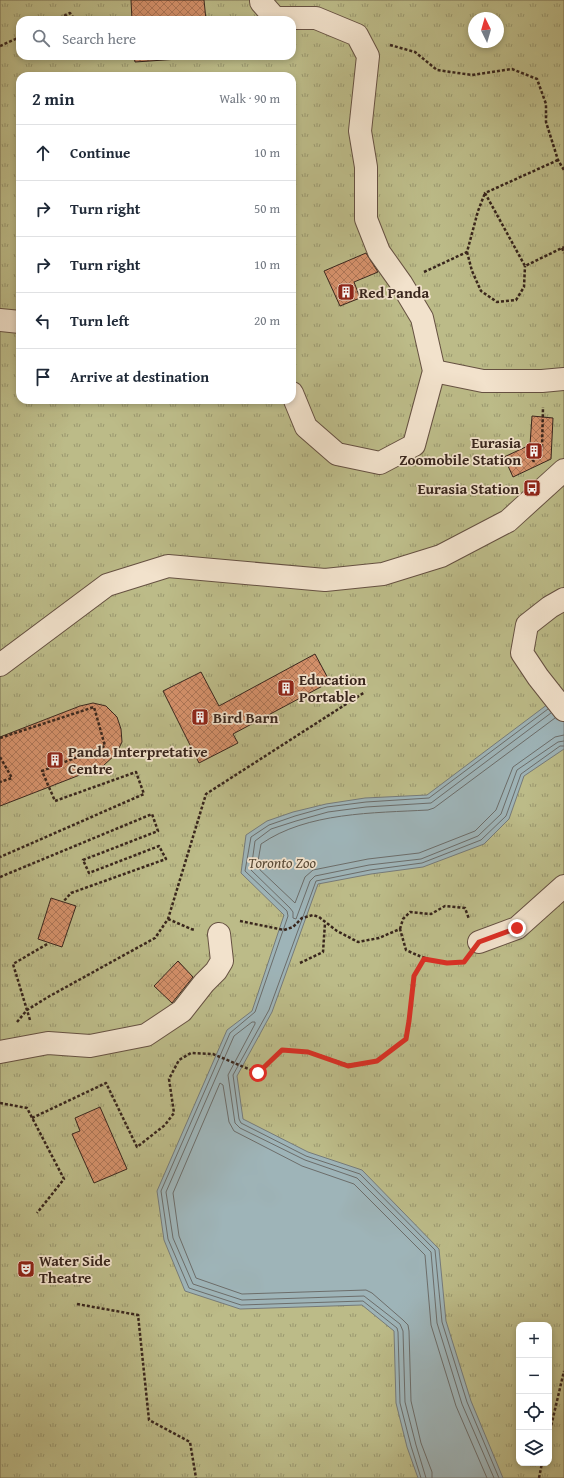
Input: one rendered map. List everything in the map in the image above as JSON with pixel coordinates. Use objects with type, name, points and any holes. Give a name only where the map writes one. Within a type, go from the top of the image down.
[{"type":"street","points":[[261,0],[261,2],[273,16]]},
{"type":"street","points":[[296,18],[316,18],[357,35],[368,56],[360,131],[366,167],[366,219],[379,252],[402,283],[422,318],[434,371],[414,445],[380,463],[338,454],[306,427],[296,403]]},
{"type":"street","points":[[0,320],[16,322]]},
{"type":"street","points":[[434,371],[483,381],[542,381],[564,379]]},
{"type":"street","points":[[0,664],[107,585],[168,566],[325,580],[383,574],[441,556],[508,522],[564,470]]},
{"type":"street","points":[[564,600],[550,606],[527,624],[522,653],[538,677],[564,710]]},
{"type":"street","points":[[479,942],[517,928],[564,886]]},
{"type":"street","points":[[0,1052],[48,1043],[90,1046],[146,1034],[182,1011],[204,983],[216,971],[222,961],[219,934]]},
{"type":"path","points":[[64,16],[70,13],[72,16]]},
{"type":"path","points":[[357,35],[415,52],[437,70],[472,75],[512,69],[537,79],[546,104],[546,122],[558,160],[564,170]]},
{"type":"path","points":[[0,46],[16,39]]},
{"type":"path","points":[[485,193],[525,266],[524,287],[516,300],[497,302],[481,291],[472,271],[467,252],[478,211],[485,193],[558,160]]},
{"type":"path","points":[[525,266],[563,248],[564,253]]},
{"type":"path","points":[[402,283],[467,252]]},
{"type":"path","points":[[542,381],[544,417],[542,450],[532,458],[548,485]]},
{"type":"path","points":[[16,1022],[27,1010],[48,997],[155,938],[168,919],[206,794],[366,692]]},
{"type":"path","points":[[0,738],[94,707],[105,746],[42,771],[55,801],[136,772],[144,794],[0,857]]},
{"type":"path","points":[[0,757],[12,778],[0,782]]},
{"type":"path","points":[[0,877],[152,814],[158,831],[83,860],[89,873],[159,846],[166,859],[72,893],[63,902]]},
{"type":"path","points":[[445,906],[465,908],[479,942],[464,962],[447,963],[424,959],[406,950],[400,929],[403,919],[410,912],[431,914],[445,906]]},
{"type":"path","points":[[219,934],[241,920],[284,930],[293,927],[302,918],[313,915],[337,931],[358,942],[379,938],[400,929]]},
{"type":"path","points":[[300,963],[323,952],[325,923]]},
{"type":"path","points":[[27,1010],[13,964],[48,943]]},
{"type":"path","points":[[32,1118],[106,1083],[137,1147],[165,1125],[174,1113],[169,1079],[179,1060],[191,1053],[213,1054],[258,1073],[282,1050],[308,1052],[348,1066],[377,1061],[406,1039],[414,976],[424,959]]},
{"type":"path","points":[[0,1103],[27,1108],[64,1179],[37,1212]]},
{"type":"path","points":[[77,1304],[138,1315],[149,1420],[190,1442],[196,1478]]},
{"type":"path","points":[[550,1430],[564,1371]]},
{"type":"path","points":[[539,1478],[541,1466]]},
{"type":"green space","name":"Toronto Zoo","points":[[0,0],[564,0],[564,1478],[0,1478]]},
{"type":"water","points":[[564,692],[564,749],[524,776],[509,819],[484,844],[423,867],[371,874],[318,884],[272,1012],[237,1076],[243,1119],[308,1152],[362,1170],[439,1249],[446,1321],[471,1401],[503,1478],[418,1478],[407,1447],[396,1403],[394,1331],[362,1305],[240,1309],[185,1291],[164,1240],[157,1191],[227,1030],[252,1011],[284,915],[241,873],[246,835],[267,821],[293,812],[326,804],[365,798],[427,795]]},
{"type":"building","points":[[131,0],[204,0],[206,16],[132,16]]},
{"type":"building","points":[[135,60],[164,60],[135,62]]},
{"type":"building","name":"Red Panda","points":[[366,253],[378,272],[354,282],[360,298],[340,306],[324,271]]},
{"type":"building","name":"Eurasia Zoomobile Station","points":[[532,416],[553,418],[551,459],[513,477],[504,457],[530,445]]},
{"type":"building","points":[[315,654],[330,682],[233,734],[238,743],[199,763],[163,691],[201,672],[219,706]]},
{"type":"building","name":"Panda Interpretative Centre","points":[[93,703],[106,706],[117,717],[121,729],[122,742],[116,754],[103,766],[0,806],[0,737],[80,706]]},
{"type":"building","points":[[51,898],[76,906],[62,947],[38,939]]},
{"type":"building","points":[[178,961],[193,977],[172,1003],[154,986]]},
{"type":"building","points":[[100,1107],[127,1169],[94,1183],[72,1134],[80,1131],[75,1118]]},
{"type":"place","name":"Red Panda","points":[[346,292]]},
{"type":"place","name":"Eurasia Zoomobile Station","points":[[534,451]]},
{"type":"place","name":"Eurasia Station","points":[[532,488]]},
{"type":"place","name":"Education Portable","points":[[286,688]]},
{"type":"place","name":"Bird Barn","points":[[200,717]]},
{"type":"place","name":"Panda Interpretative Centre","points":[[55,760]]},
{"type":"place","name":"Water Side Theatre","points":[[26,1269]]},
{"type":"route","points":[[258,1073],[282,1050],[308,1052],[348,1066],[377,1061],[406,1039],[414,976],[424,959],[447,963],[464,962],[479,942],[517,928]]}]
